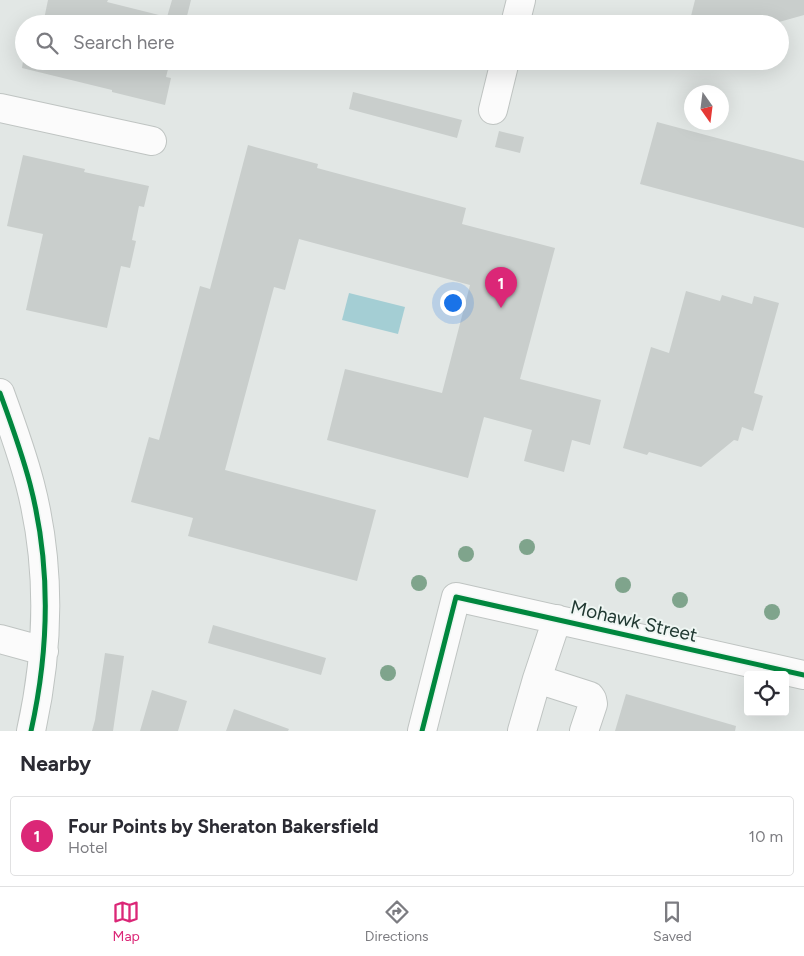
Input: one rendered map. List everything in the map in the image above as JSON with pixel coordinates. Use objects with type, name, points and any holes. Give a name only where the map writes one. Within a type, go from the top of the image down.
[{"type":"street","points":[[517,15],[521,0]]},
{"type":"street","points":[[493,110],[503,70]]},
{"type":"street","points":[[0,108],[152,141]]},
{"type":"street","points":[[0,393],[14,431],[30,485],[39,531],[45,586],[44,651],[39,698],[32,731]]},
{"type":"street","name":"Mohawk Street","points":[[422,731],[456,597],[804,676]]},
{"type":"street","points":[[522,731],[557,619]]},
{"type":"street","points":[[0,639],[44,651]]},
{"type":"street","points":[[537,680],[590,696],[592,704],[584,731]]},
{"type":"water","points":[[349,293],[405,307],[398,334],[342,320]]},
{"type":"building","points":[[48,0],[108,0],[107,2],[159,15],[45,15]]},
{"type":"building","points":[[172,0],[191,0],[187,15],[168,15]]},
{"type":"building","points":[[695,0],[804,0],[804,15],[789,19],[789,15],[691,15]]},
{"type":"building","points":[[30,70],[168,70],[166,77],[171,78],[165,105],[112,92],[112,90]]},
{"type":"building","points":[[353,92],[462,120],[457,138],[349,109]]},
{"type":"building","points":[[657,122],[804,161],[804,228],[640,184]]},
{"type":"building","points":[[499,131],[524,137],[520,153],[495,147]]},
{"type":"building","points":[[248,145],[318,164],[317,168],[466,208],[462,224],[555,248],[520,379],[601,400],[590,445],[572,440],[564,472],[524,461],[532,430],[484,417],[468,478],[327,440],[345,369],[442,393],[470,285],[299,239],[285,290],[274,287],[225,470],[376,510],[357,581],[188,536],[193,518],[131,502],[149,437],[159,440],[200,286],[210,289]]},
{"type":"building","points":[[23,155],[85,169],[84,172],[149,186],[144,207],[139,206],[132,240],[136,241],[130,268],[121,266],[107,328],[26,310],[43,234],[7,226]]},
{"type":"building","points":[[686,291],[720,301],[722,295],[752,304],[754,296],[779,303],[754,393],[763,396],[753,431],[742,427],[738,441],[734,440],[701,467],[649,452],[647,455],[623,448],[651,347],[669,353]]},
{"type":"building","points":[[213,625],[326,658],[321,675],[208,643]]},
{"type":"building","points":[[105,653],[124,656],[113,731],[92,731],[95,720]]},
{"type":"building","points":[[152,690],[187,701],[178,731],[140,731]]},
{"type":"building","points":[[626,694],[736,726],[735,731],[615,731]]},
{"type":"building","points":[[234,709],[289,729],[288,731],[226,731]]},
{"type":"cycle path","points":[[0,393],[27,472],[42,545],[45,608],[44,639],[37,700],[31,731]]},
{"type":"cycle path","points":[[422,731],[456,597],[804,675]]},
{"type":"place","name":"Four Points by Sheraton Bakersfield","points":[[501,308]]}]
